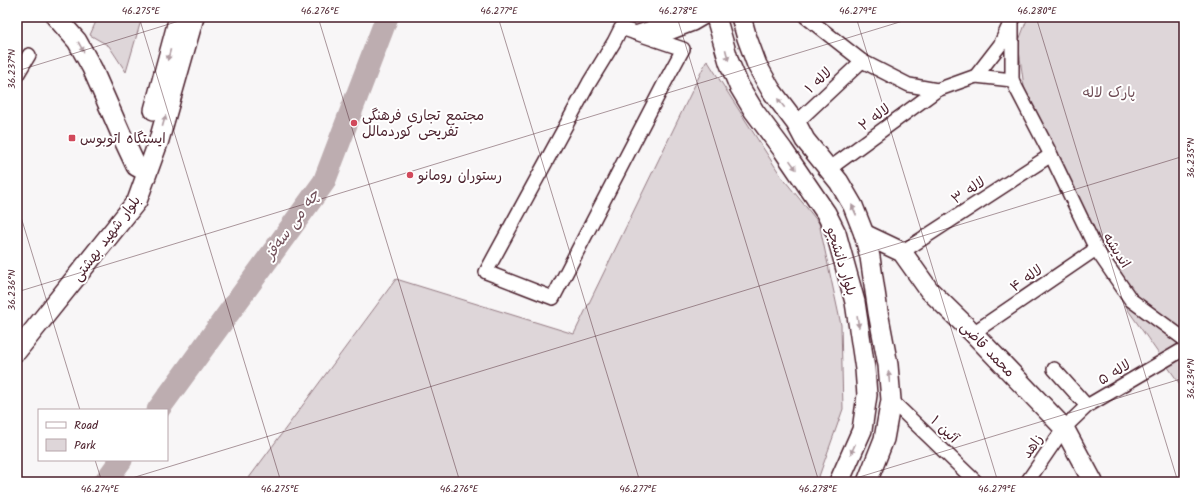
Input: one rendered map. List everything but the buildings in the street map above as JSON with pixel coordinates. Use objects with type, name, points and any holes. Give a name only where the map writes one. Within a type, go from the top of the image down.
[{"type":"main road","points":[[56,17],[77,41],[92,68],[120,134],[142,169]]},
{"type":"main road","name":"بلوار شهید بهشتی","points":[[17,351],[137,201],[148,131],[179,17]]},
{"type":"main road","name":"بلوار شهید بهشتی","points":[[17,331],[90,244],[124,199],[159,140],[194,17]]},
{"type":"main road","name":"بلوار دانشجو","points":[[716,17],[729,62],[739,86],[754,111],[783,150],[826,213],[836,233],[855,302],[865,369],[867,395],[862,430],[839,482]]},
{"type":"main road","name":"بلوار دانشجو","points":[[741,17],[757,65],[771,90],[796,123],[805,140],[839,182],[853,206],[864,234],[870,257],[888,365],[891,400],[884,439],[867,482]]},
{"type":"main road","name":"محمد قاضی","points":[[864,234],[902,252],[929,290],[974,334],[1064,428],[1093,482]]},
{"type":"street","points":[[635,33],[685,17]]},
{"type":"street","points":[[654,39],[693,24],[705,17]]},
{"type":"street","points":[[806,17],[862,61],[909,85],[937,90],[976,76],[1012,80],[1012,18]]},
{"type":"street","points":[[976,76],[1000,45],[1012,18]]},
{"type":"street","points":[[621,28],[635,33],[683,49],[553,298],[486,272],[589,83],[621,28]]},
{"type":"street","points":[[17,75],[29,54]]},
{"type":"street","name":"لاله ۱","points":[[796,123],[862,61]]},
{"type":"street","name":"اندیشه","points":[[1012,80],[1051,155],[1096,249],[1131,300],[1184,339]]},
{"type":"street","name":"لاله ۲","points":[[829,170],[937,90]]},
{"type":"street","name":"لاله ۳","points":[[902,252],[1051,155]]},
{"type":"street","name":"لاله ۴","points":[[974,334],[1096,249]]},
{"type":"street","name":"لاله ۵","points":[[1064,428],[1087,406],[1184,349]]},
{"type":"street","points":[[1054,369],[1087,406]]},
{"type":"street","name":"آئین ۱","points":[[891,400],[976,482]]},
{"type":"street","name":"زاهد","points":[[1027,482],[1064,428]]},
{"type":"green space","points":[[98,17],[142,17],[126,72],[109,46],[90,35]]},
{"type":"green space","name":"پارک لاله","points":[[1028,17],[1184,17],[1184,390],[1128,310],[1024,87],[1018,43]]},
{"type":"green space","points":[[707,60],[781,176],[819,223],[841,325],[843,409],[817,482],[246,482],[396,279],[574,334]]},
{"type":"waterway","name":"چە می سەقز","points":[[159,409],[324,182],[387,17]]},
{"type":"waterway","name":"چە می سەقز","points":[[105,482],[120,461]]},
{"type":"place","name":"مجتمع تجاری فرهنگی تفریحی کوردمالل","points":[[354,123]]},
{"type":"place","name":"ایستگاه اتوبوس","points":[[72,138]]},
{"type":"place","name":"رستوران رومانو","points":[[410,175]]}]
